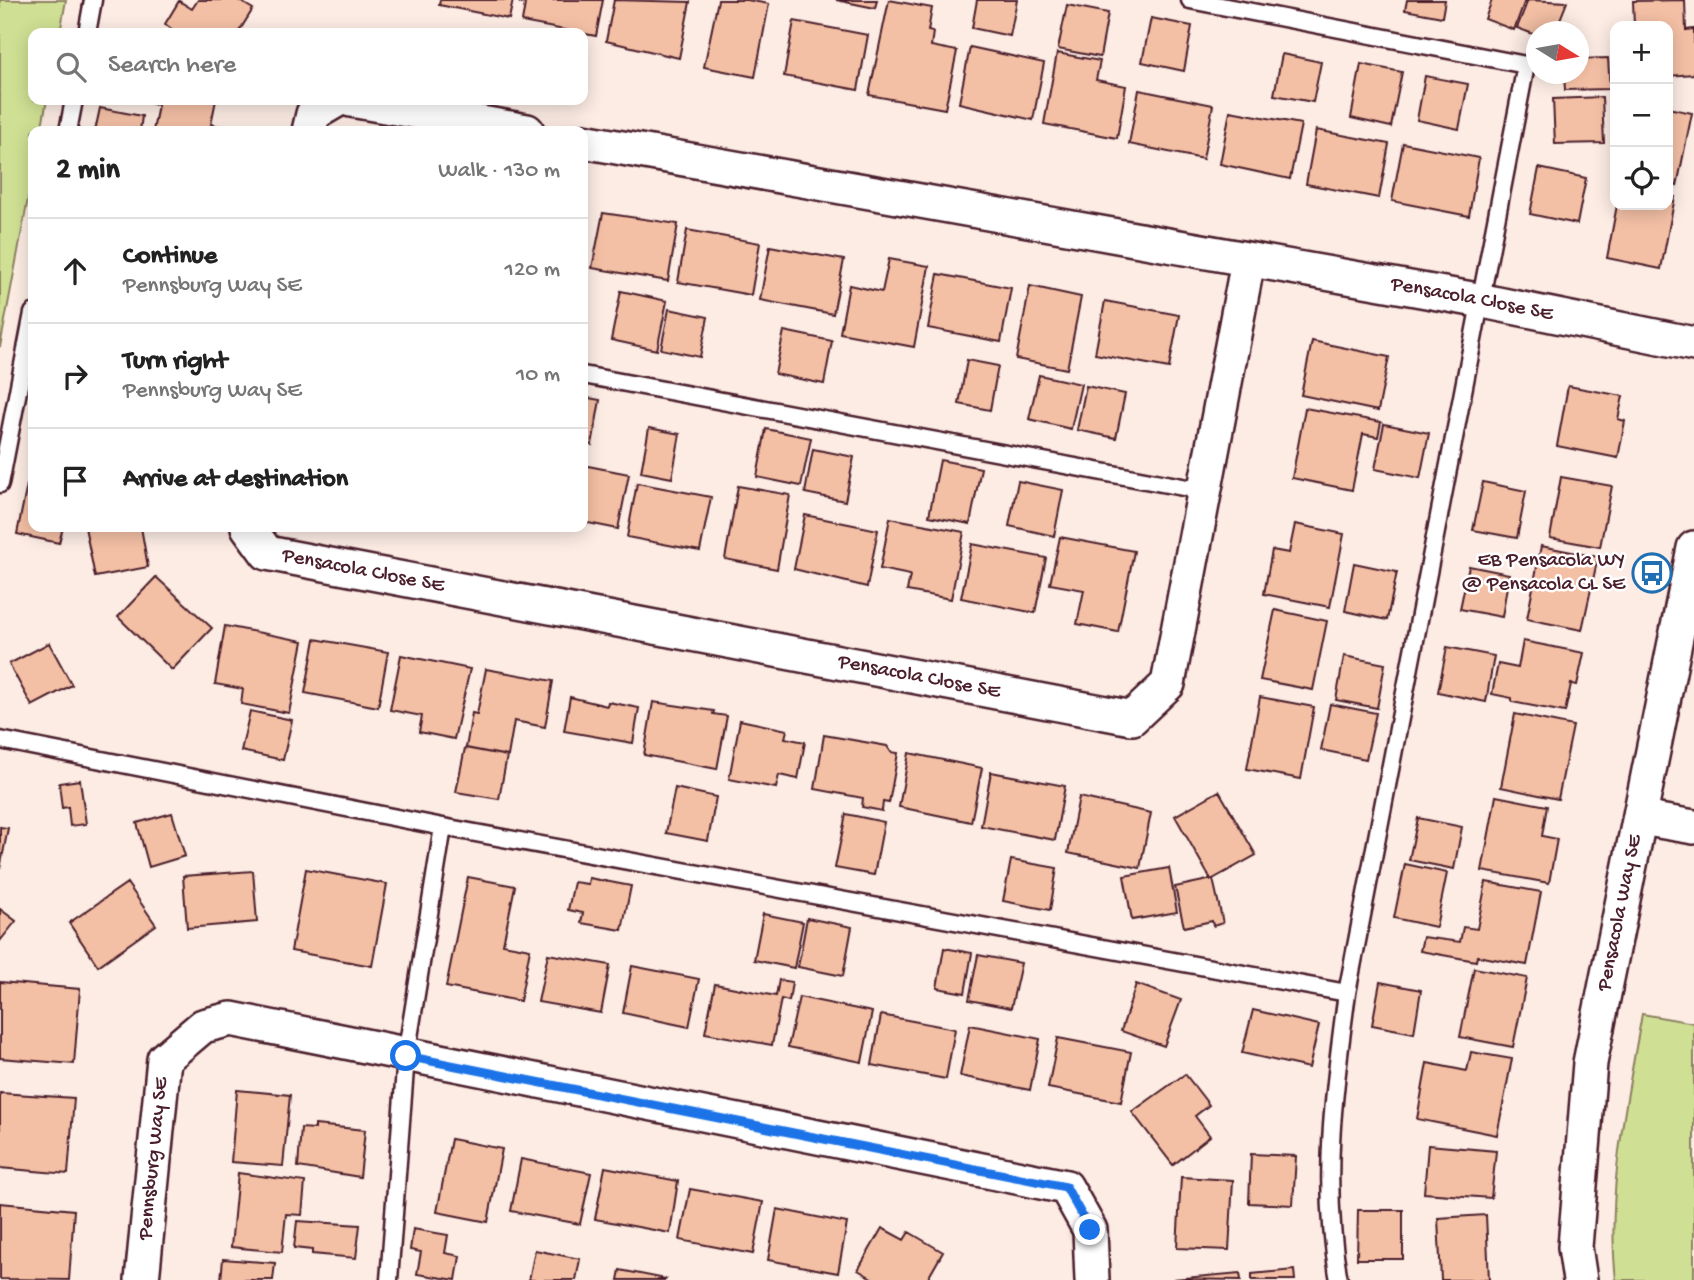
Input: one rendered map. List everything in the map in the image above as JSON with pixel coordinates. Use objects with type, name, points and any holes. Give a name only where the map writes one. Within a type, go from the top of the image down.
[{"type":"street","points":[[310,126],[313,114],[328,105]]},
{"type":"street","points":[[379,105],[499,126]]},
{"type":"street","name":"Pensacola Close SE","points":[[588,142],[1483,301],[1694,344]]},
{"type":"street","name":"Pensacola Close SE","points":[[252,532],[267,553],[1132,718],[1168,684],[1248,261]]},
{"type":"street","name":"Pensacola Way SE","points":[[1580,1280],[1575,1247],[1590,1063],[1694,548]]},
{"type":"street","points":[[1641,818],[1694,827]]},
{"type":"street","name":"Pennsburg Way SE","points":[[142,1280],[164,1059],[203,1026],[231,1019],[1066,1187],[1090,1230],[1093,1280]]},
{"type":"lane","points":[[88,28],[93,0]]},
{"type":"lane","points":[[1190,0],[1526,65],[1483,301],[1347,993],[1330,1118],[1333,1245],[1339,1280]]},
{"type":"lane","points":[[69,126],[73,105]]},
{"type":"lane","points":[[0,484],[28,339]]},
{"type":"lane","points":[[588,376],[1204,491]]},
{"type":"lane","points":[[0,740],[443,827],[1347,993]]},
{"type":"lane","points":[[389,1280],[406,1056],[443,827]]},
{"type":"green space","points":[[0,0],[66,0],[61,28],[28,28],[28,105],[46,105],[42,126],[28,126],[28,199],[0,347]]},
{"type":"green space","points":[[1642,1014],[1694,1023],[1694,1280],[1616,1280],[1616,1180]]},
{"type":"building","points":[[198,0],[238,0],[253,9],[241,28],[170,28],[165,24],[179,1],[192,9]]},
{"type":"building","points":[[440,0],[513,0],[509,19],[439,5]]},
{"type":"building","points":[[521,0],[603,0],[596,36],[588,34],[588,28],[554,28],[522,22],[525,4],[520,3]]},
{"type":"building","points":[[614,0],[690,2],[679,58],[606,41]]},
{"type":"building","points":[[718,0],[747,0],[769,4],[755,77],[704,67]]},
{"type":"building","points":[[836,0],[877,0],[875,8]]},
{"type":"building","points":[[889,0],[932,8],[928,31],[933,32],[931,46],[957,51],[945,109],[869,95]]},
{"type":"building","points":[[977,0],[1017,0],[1010,36],[972,28]]},
{"type":"building","points":[[1407,0],[1445,0],[1442,17],[1405,10]]},
{"type":"building","points":[[1492,0],[1525,0],[1514,30],[1485,19]]},
{"type":"building","points":[[1528,0],[1567,2],[1559,21],[1526,21],[1526,31],[1517,28]]},
{"type":"building","points":[[1685,0],[1686,30],[1694,29],[1694,74],[1673,76],[1673,21],[1634,21],[1633,1]]},
{"type":"building","points":[[1067,5],[1108,13],[1100,57],[1058,49]]},
{"type":"building","points":[[1151,18],[1192,26],[1184,71],[1142,62]]},
{"type":"building","points":[[794,21],[868,35],[858,90],[784,76]]},
{"type":"building","points":[[970,47],[1044,63],[1033,120],[959,103]]},
{"type":"building","points":[[1057,53],[1100,61],[1096,80],[1126,86],[1117,138],[1044,124]]},
{"type":"building","points":[[1282,54],[1321,62],[1313,102],[1274,95]]},
{"type":"building","points":[[1608,58],[1610,89],[1565,90],[1565,84],[1589,84],[1589,59]]},
{"type":"building","points":[[1361,64],[1402,72],[1391,127],[1351,118]]},
{"type":"building","points":[[1425,76],[1468,84],[1459,129],[1417,120]]},
{"type":"building","points":[[1139,90],[1213,105],[1203,159],[1129,144]]},
{"type":"building","points":[[1602,97],[1604,143],[1555,144],[1553,99]]},
{"type":"building","points":[[158,105],[215,105],[211,124],[219,126],[154,126]]},
{"type":"building","points":[[100,108],[142,116],[141,126],[96,126]]},
{"type":"building","points":[[1673,109],[1692,113],[1677,186],[1673,185]]},
{"type":"building","points":[[1230,111],[1301,124],[1290,179],[1220,164]]},
{"type":"building","points":[[1316,130],[1389,144],[1379,198],[1306,184]]},
{"type":"building","points":[[1403,143],[1479,158],[1469,216],[1392,201]]},
{"type":"building","points":[[1539,168],[1586,178],[1577,224],[1530,214]]},
{"type":"building","points":[[1616,210],[1672,210],[1661,269],[1607,258]]},
{"type":"building","points":[[603,213],[678,224],[668,281],[592,268]]},
{"type":"building","points":[[687,230],[760,243],[751,295],[678,282]]},
{"type":"building","points":[[770,246],[844,260],[833,314],[760,300]]},
{"type":"building","points":[[889,259],[929,266],[914,347],[840,333],[849,285],[882,292]]},
{"type":"building","points":[[938,274],[1011,288],[1001,342],[928,328]]},
{"type":"building","points":[[1030,286],[1081,297],[1067,369],[1016,359]]},
{"type":"building","points":[[621,291],[667,301],[657,350],[611,340]]},
{"type":"building","points":[[1105,301],[1179,315],[1169,368],[1095,354]]},
{"type":"building","points":[[669,309],[708,317],[700,357],[661,349]]},
{"type":"building","points":[[784,331],[832,341],[824,384],[775,374]]},
{"type":"building","points":[[1312,341],[1389,357],[1378,411],[1301,395]]},
{"type":"building","points":[[967,360],[998,366],[990,410],[959,404]]},
{"type":"building","points":[[1039,375],[1081,384],[1071,429],[1029,419]]},
{"type":"building","points":[[1086,386],[1125,394],[1116,438],[1077,430]]},
{"type":"building","points":[[1568,386],[1623,396],[1618,419],[1625,421],[1618,458],[1557,446]]},
{"type":"building","points":[[588,398],[600,400],[592,445],[588,444]]},
{"type":"building","points":[[1305,408],[1381,422],[1378,437],[1363,434],[1352,490],[1292,478]]},
{"type":"building","points":[[1384,424],[1429,433],[1420,478],[1375,469]]},
{"type":"building","points":[[649,428],[680,434],[672,478],[641,472]]},
{"type":"building","points":[[766,429],[811,438],[801,486],[757,477]]},
{"type":"building","points":[[813,449],[854,457],[845,501],[805,493]]},
{"type":"building","points":[[940,460],[981,468],[970,524],[929,516]]},
{"type":"building","points":[[588,466],[629,474],[618,529],[588,523]]},
{"type":"building","points":[[1561,477],[1612,486],[1600,547],[1550,538]]},
{"type":"building","points":[[1018,481],[1063,490],[1054,536],[1009,526]]},
{"type":"building","points":[[1483,482],[1526,491],[1517,538],[1473,530]]},
{"type":"building","points":[[637,483],[711,497],[700,551],[627,537]]},
{"type":"building","points":[[28,485],[28,532],[62,532],[59,543],[17,534]]},
{"type":"building","points":[[738,486],[790,495],[777,569],[725,559]]},
{"type":"building","points":[[805,515],[878,530],[867,587],[794,569]]},
{"type":"building","points":[[890,518],[964,532],[951,599],[907,591],[910,575],[880,569]]},
{"type":"building","points":[[1295,524],[1344,534],[1330,607],[1264,594],[1272,550],[1289,553]]},
{"type":"building","points":[[86,532],[142,532],[148,567],[95,577]]},
{"type":"building","points":[[1060,537],[1134,551],[1118,632],[1077,624],[1084,590],[1050,584]]},
{"type":"building","points":[[972,544],[1046,558],[1035,613],[961,598]]},
{"type":"building","points":[[1541,546],[1598,557],[1582,630],[1527,619]]},
{"type":"building","points":[[1354,563],[1397,572],[1387,620],[1345,611]]},
{"type":"building","points":[[1469,566],[1509,574],[1502,617],[1460,609]]},
{"type":"building","points":[[156,577],[212,628],[172,670],[118,617]]},
{"type":"building","points":[[1275,610],[1327,621],[1313,690],[1260,680]]},
{"type":"building","points":[[225,626],[303,641],[289,713],[241,704],[243,689],[215,684]]},
{"type":"building","points":[[315,639],[388,652],[378,707],[305,693]]},
{"type":"building","points":[[1523,641],[1584,653],[1577,685],[1571,684],[1565,712],[1512,702],[1512,698],[1492,694],[1498,664],[1518,668]]},
{"type":"building","points":[[49,643],[72,685],[32,706],[9,664]]},
{"type":"building","points":[[1447,647],[1494,656],[1486,702],[1438,692]]},
{"type":"building","points":[[401,655],[470,669],[454,739],[419,732],[422,716],[390,710]]},
{"type":"building","points":[[1344,656],[1385,664],[1377,708],[1336,700]]},
{"type":"building","points":[[486,669],[553,681],[545,727],[514,721],[508,756],[466,748],[472,713],[477,714]]},
{"type":"building","points":[[570,697],[607,706],[608,702],[639,708],[633,743],[564,731]]},
{"type":"building","points":[[1260,697],[1314,707],[1301,779],[1247,769]]},
{"type":"building","points":[[653,702],[714,711],[713,714],[727,716],[717,769],[644,755]]},
{"type":"building","points":[[1330,704],[1376,713],[1366,759],[1321,750]]},
{"type":"building","points":[[250,711],[292,720],[283,760],[241,751]]},
{"type":"building","points":[[1515,714],[1573,726],[1558,799],[1501,787]]},
{"type":"building","points":[[740,720],[787,730],[785,738],[805,742],[798,779],[779,775],[776,788],[729,779]]},
{"type":"building","points":[[824,735],[887,746],[891,752],[898,753],[889,803],[883,802],[882,811],[862,807],[863,798],[815,789]]},
{"type":"building","points":[[465,748],[507,756],[499,799],[456,792]]},
{"type":"building","points":[[909,753],[982,768],[971,822],[899,807]]},
{"type":"building","points":[[991,772],[1065,786],[1055,840],[981,826]]},
{"type":"building","points":[[80,780],[86,824],[70,826],[68,807],[62,808],[59,783]]},
{"type":"building","points":[[675,788],[716,797],[708,841],[666,833]]},
{"type":"building","points":[[1219,791],[1256,855],[1211,880],[1175,816]]},
{"type":"building","points":[[1496,796],[1547,806],[1542,836],[1557,839],[1549,883],[1482,871]]},
{"type":"building","points":[[1079,797],[1151,813],[1140,868],[1068,853]]},
{"type":"building","points":[[172,813],[185,856],[149,867],[137,823]]},
{"type":"building","points":[[846,814],[884,822],[874,875],[835,868]]},
{"type":"building","points":[[1418,818],[1462,827],[1454,869],[1409,860]]},
{"type":"building","points":[[0,827],[8,828],[0,869]]},
{"type":"building","points":[[1011,860],[1057,868],[1050,910],[1003,901]]},
{"type":"building","points":[[1405,864],[1447,873],[1436,927],[1394,918]]},
{"type":"building","points":[[1169,868],[1177,912],[1132,920],[1124,876]]},
{"type":"building","points":[[306,869],[387,884],[372,966],[291,951]]},
{"type":"building","points":[[253,871],[257,922],[187,928],[183,876]]},
{"type":"building","points":[[468,877],[515,886],[503,944],[530,949],[520,1001],[446,987]]},
{"type":"building","points":[[589,878],[631,886],[622,930],[581,923],[583,913],[568,910],[574,882],[588,884]]},
{"type":"building","points":[[1213,879],[1223,923],[1213,926],[1212,921],[1184,927],[1175,887]]},
{"type":"building","points":[[1486,882],[1541,892],[1527,965],[1477,956],[1476,961],[1420,951],[1423,937],[1460,942],[1463,927],[1477,929]]},
{"type":"building","points":[[127,883],[156,925],[98,966],[69,923]]},
{"type":"building","points":[[0,909],[16,921],[0,941]]},
{"type":"building","points":[[763,914],[803,922],[794,968],[754,960]]},
{"type":"building","points":[[807,918],[852,927],[843,976],[798,967]]},
{"type":"building","points":[[944,948],[972,953],[965,993],[937,988]]},
{"type":"building","points":[[548,954],[610,965],[601,1013],[538,1002]]},
{"type":"building","points":[[978,955],[1021,963],[1011,1008],[969,1000]]},
{"type":"building","points":[[632,966],[699,979],[689,1027],[623,1013]]},
{"type":"building","points":[[1474,968],[1527,978],[1513,1047],[1460,1037]]},
{"type":"building","points":[[779,980],[792,982],[789,1001],[781,999],[772,1045],[705,1033],[715,984],[776,996]]},
{"type":"building","points":[[0,982],[80,989],[74,1064],[0,1058]]},
{"type":"building","points":[[1380,982],[1421,990],[1414,1033],[1372,1025]]},
{"type":"building","points":[[1136,984],[1181,1000],[1164,1046],[1121,1031]]},
{"type":"building","points":[[799,997],[872,1012],[862,1062],[788,1047]]},
{"type":"building","points":[[1253,1010],[1319,1025],[1309,1068],[1242,1053]]},
{"type":"building","points":[[881,1015],[955,1029],[946,1079],[872,1065]]},
{"type":"building","points":[[970,1025],[1040,1039],[1030,1090],[960,1076]]},
{"type":"building","points":[[1058,1038],[1131,1052],[1121,1102],[1048,1088]]},
{"type":"building","points":[[1471,1052],[1512,1059],[1497,1135],[1417,1119],[1427,1063],[1467,1071]]},
{"type":"building","points":[[1185,1074],[1209,1105],[1195,1116],[1210,1136],[1173,1165],[1132,1112]]},
{"type":"building","points":[[237,1090],[290,1095],[283,1166],[231,1162]]},
{"type":"building","points":[[0,1093],[74,1098],[68,1174],[0,1168]]},
{"type":"building","points":[[315,1125],[365,1130],[360,1177],[298,1167],[301,1128],[315,1129]]},
{"type":"building","points":[[451,1139],[502,1149],[488,1222],[437,1212]]},
{"type":"building","points":[[1428,1145],[1496,1151],[1491,1198],[1424,1193]]},
{"type":"building","points":[[1251,1154],[1296,1156],[1293,1205],[1249,1203]]},
{"type":"building","points":[[521,1159],[591,1173],[580,1224],[511,1211]]},
{"type":"building","points":[[605,1167],[678,1181],[670,1233],[595,1219]]},
{"type":"building","points":[[238,1173],[305,1182],[302,1215],[286,1214],[282,1252],[231,1247]]},
{"type":"building","points":[[1181,1177],[1233,1180],[1229,1250],[1177,1248]]},
{"type":"building","points":[[690,1189],[763,1202],[753,1254],[680,1240]]},
{"type":"building","points":[[0,1203],[74,1210],[69,1280],[0,1279]]},
{"type":"building","points":[[777,1209],[847,1223],[838,1273],[768,1260]]},
{"type":"building","points":[[1358,1210],[1403,1210],[1403,1259],[1357,1259]]},
{"type":"building","points":[[1486,1215],[1489,1280],[1441,1280],[1438,1218]]},
{"type":"building","points":[[297,1221],[360,1225],[356,1258],[312,1254],[312,1250],[294,1248]]},
{"type":"building","points":[[882,1228],[904,1240],[909,1232],[943,1252],[927,1280],[875,1280],[858,1270]]},
{"type":"building","points":[[413,1229],[448,1235],[445,1253],[460,1256],[456,1280],[417,1274],[421,1252],[410,1250]]},
{"type":"building","points":[[535,1250],[580,1259],[576,1280],[529,1280]]},
{"type":"building","points":[[223,1259],[275,1263],[273,1280],[221,1280]]},
{"type":"building","points":[[620,1270],[666,1279],[618,1280]]},
{"type":"building","points":[[1294,1270],[1295,1280],[1252,1280],[1252,1274]]},
{"type":"building","points":[[1240,1273],[1241,1280],[1173,1279]]},
{"type":"place","name":"EB Pensacola WY @ Pensacola CL SE","points":[[1652,573]]},
{"type":"route","points":[[406,1056],[1066,1187],[1090,1230]]}]
